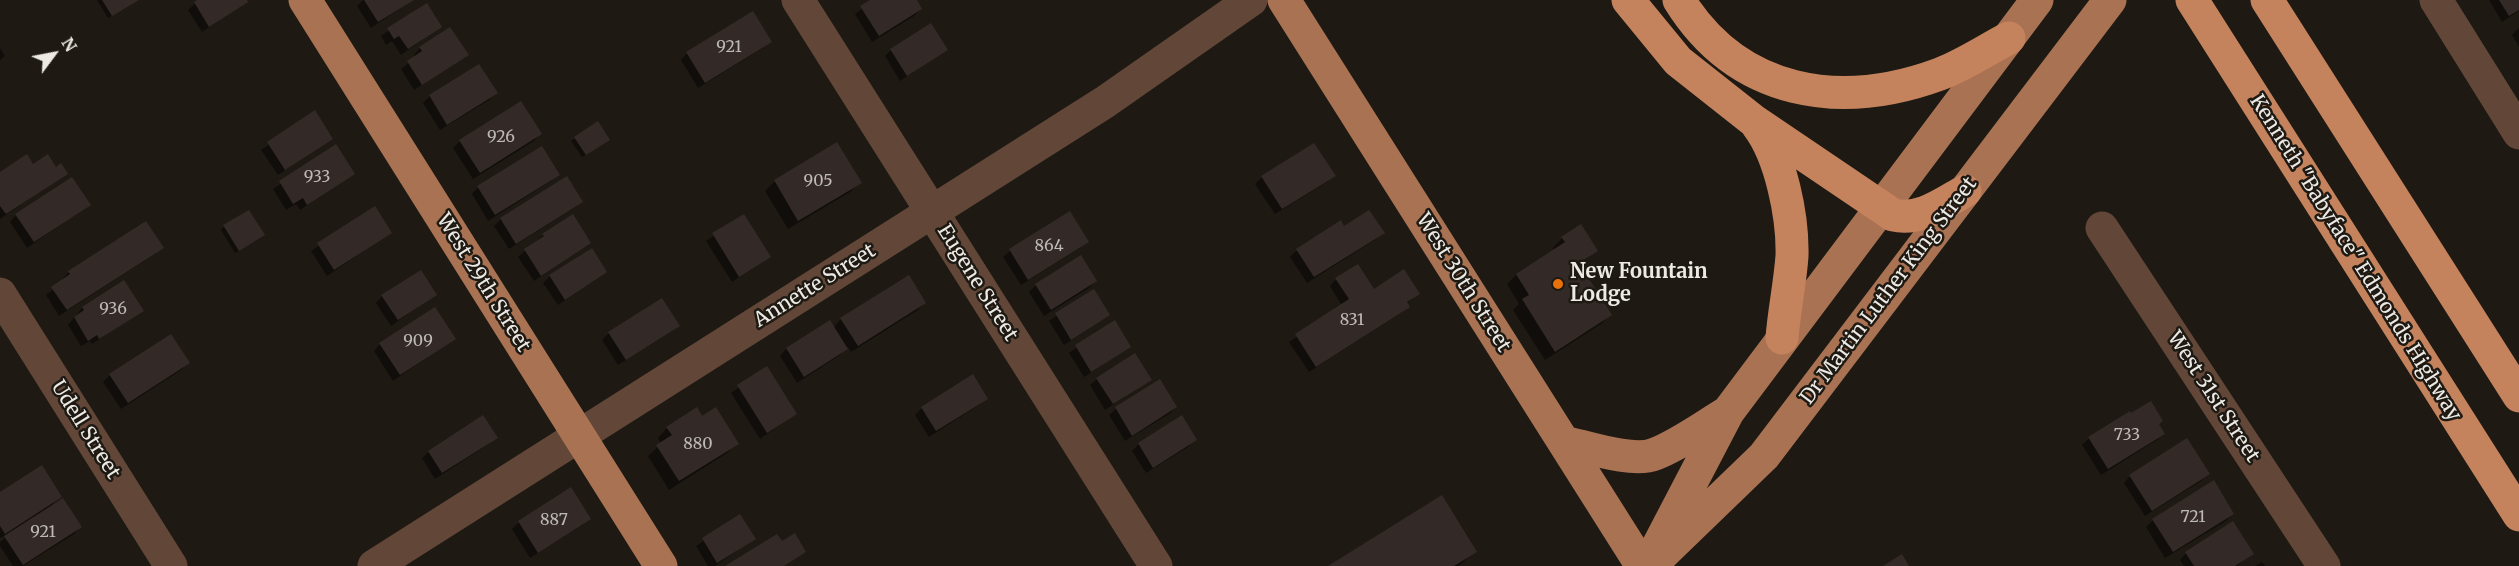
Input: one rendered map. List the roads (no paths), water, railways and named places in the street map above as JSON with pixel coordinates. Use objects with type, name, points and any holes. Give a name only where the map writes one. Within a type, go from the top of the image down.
[{"type":"highway","points":[[1628,0],[1678,61],[1754,121],[1893,214],[1905,217],[1919,215],[1965,191]]},
{"type":"highway","points":[[1679,0],[1711,41],[1731,57],[1764,76],[1789,86],[1829,93],[1868,93],[1909,84],[1942,73],[2009,38]]},
{"type":"highway","points":[[2267,0],[2519,396]]},
{"type":"highway","name":"Kenneth \"Babyface\" Edmonds Highway","points":[[2196,6],[2519,515]]},
{"type":"highway","points":[[1754,121],[1763,133],[1776,161],[1787,210],[1792,255],[1782,338]]},
{"type":"main road","name":"West 29th Street","points":[[304,0],[661,566]]},
{"type":"main road","name":"West 30th Street","points":[[1284,0],[1642,566]]},
{"type":"main road","name":"Dr Martin Luther King Street","points":[[1648,566],[1728,412],[2037,0]]},
{"type":"main road","name":"Dr Martin Luther King Street","points":[[1648,566],[1764,456],[2110,0]]},
{"type":"main road","points":[[1564,442],[1617,454],[1654,455],[1728,412]]},
{"type":"street","name":"Eugene Street","points":[[798,0],[1156,566]]},
{"type":"street","name":"Annette Street","points":[[374,566],[1105,102],[1251,0]]},
{"type":"street","points":[[2436,0],[2519,133]]},
{"type":"street","name":"West 31st Street","points":[[2102,228],[2324,566]]},
{"type":"street","name":"Udell Street","points":[[0,294],[171,566]]},
{"type":"place","name":"New Fountain Lodge","points":[[1558,284]]}]
